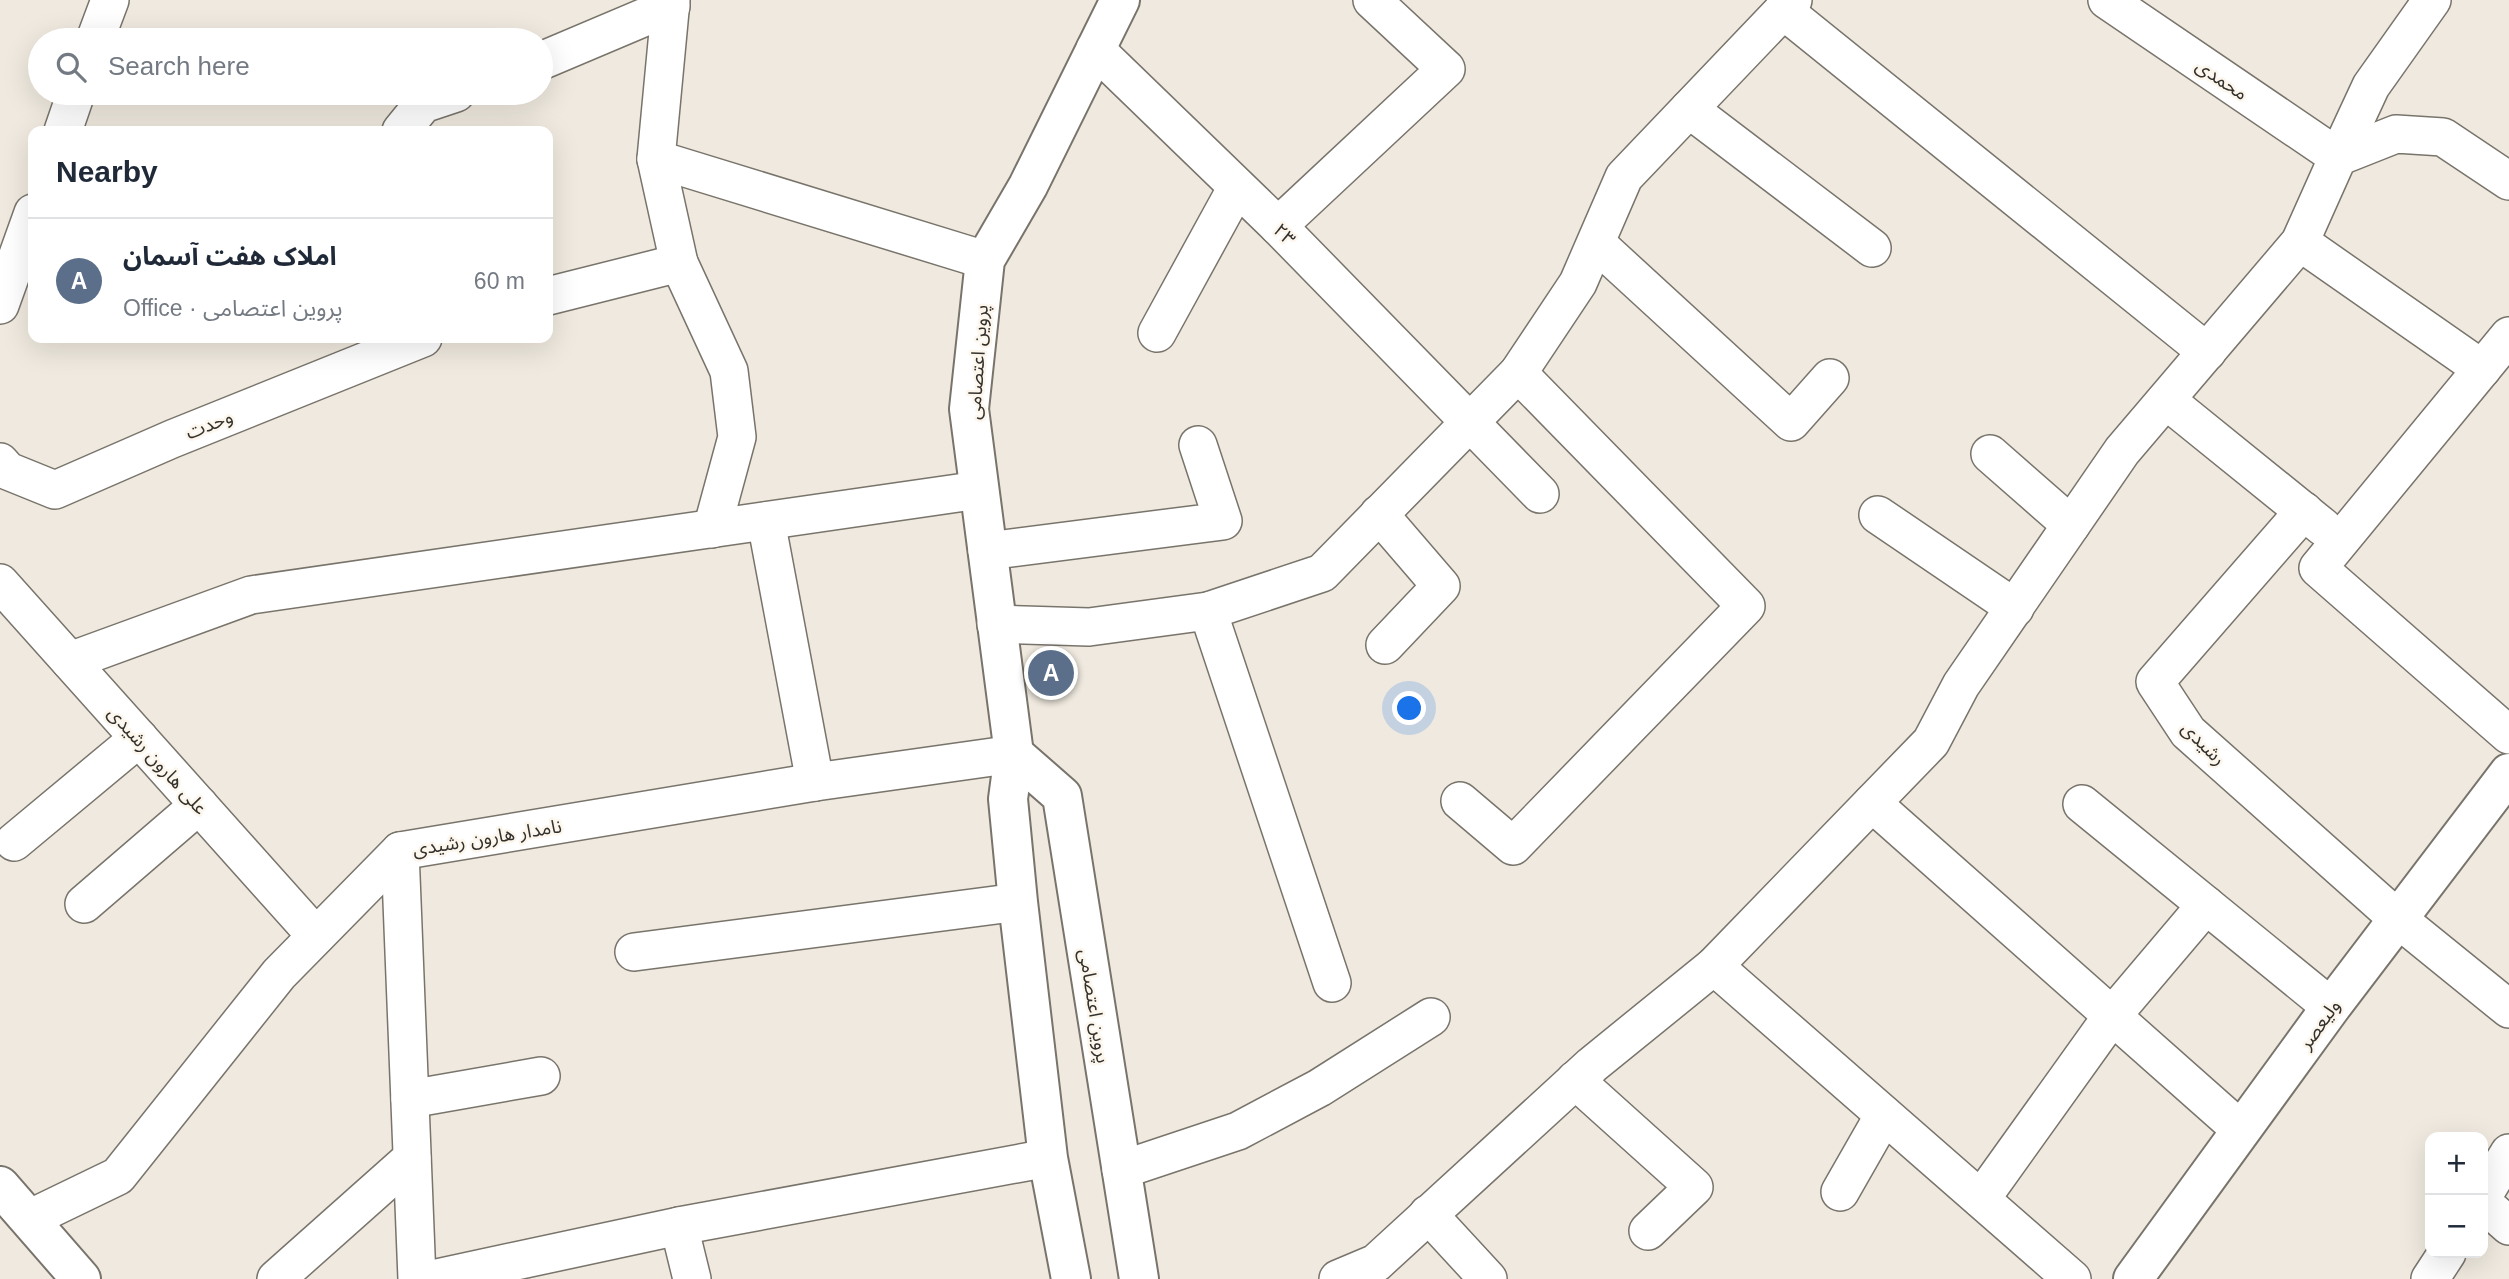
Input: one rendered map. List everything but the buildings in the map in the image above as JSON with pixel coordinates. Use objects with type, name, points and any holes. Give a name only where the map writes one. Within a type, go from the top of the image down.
[{"type":"street","points":[[100,28],[110,0]]},
{"type":"street","name":"پروین اعتصامی","points":[[1071,1279],[1048,1158],[1008,799],[1014,754],[969,409],[985,260],[1028,186],[1120,0]]},
{"type":"street","points":[[1278,226],[1446,69],[1372,0]]},
{"type":"street","name":"محمدی","points":[[2107,0],[2338,157]]},
{"type":"street","points":[[1338,1279],[1376,1263],[1575,1080],[1714,966],[1931,742],[1961,685],[2122,452],[2300,242],[2371,86],[2432,0]]},
{"type":"street","points":[[553,56],[671,3],[656,159],[679,263],[729,371],[737,437],[712,528]]},
{"type":"street","points":[[996,624],[1089,627],[1208,611],[1322,573],[1518,373],[1578,283],[1624,177],[1788,5],[2207,352]]},
{"type":"street","name":"۲۳","points":[[1095,49],[1278,226],[1539,494]]},
{"type":"street","points":[[64,126],[72,105]]},
{"type":"street","points":[[405,126],[422,105]]},
{"type":"street","points":[[1689,108],[1872,248]]},
{"type":"street","points":[[2338,157],[2396,134],[2443,137],[2509,181]]},
{"type":"street","points":[[656,159],[985,260]]},
{"type":"street","points":[[1157,333],[1237,187]]},
{"type":"street","points":[[0,305],[28,227]]},
{"type":"street","points":[[2300,242],[2482,369]]},
{"type":"street","points":[[1596,243],[1791,422],[1830,378]]},
{"type":"street","points":[[553,295],[679,263]]},
{"type":"street","points":[[2509,336],[2318,568],[2509,734]]},
{"type":"street","name":"وحدت","points":[[0,462],[8,471],[55,491],[172,439],[404,343]]},
{"type":"street","points":[[1460,801],[1513,846],[1746,606],[1518,373]]},
{"type":"street","points":[[2166,400],[2340,541]]},
{"type":"street","points":[[987,551],[1223,521],[1198,445]]},
{"type":"street","points":[[1990,454],[2071,525]]},
{"type":"street","points":[[70,662],[251,595],[979,490]]},
{"type":"street","name":"رشیدی","points":[[2304,512],[2155,682],[2188,732],[2398,919]]},
{"type":"street","points":[[1379,514],[1441,586],[1385,645]]},
{"type":"street","points":[[1878,515],[2015,608]]},
{"type":"street","points":[[766,521],[815,782]]},
{"type":"street","name":"علی هارون رشیدی","points":[[0,583],[316,936]]},
{"type":"street","points":[[1208,611],[1332,983]]},
{"type":"street","points":[[14,842],[139,738]]},
{"type":"street","name":"پروین اعتصامی","points":[[1014,754],[1062,796],[1139,1279]]},
{"type":"street","name":"نامدار هارون رشیدی","points":[[29,1219],[118,1176],[279,974],[400,851],[815,782],[1014,754]]},
{"type":"street","name":"ولیعصر","points":[[2133,1279],[2331,1007],[2509,773]]},
{"type":"street","points":[[1872,803],[2241,1130]]},
{"type":"street","points":[[2082,803],[2331,1007]]},
{"type":"street","points":[[84,904],[199,805]]},
{"type":"street","points":[[400,851],[417,1279]]},
{"type":"street","points":[[634,952],[1018,902]]},
{"type":"street","points":[[1980,1199],[2112,1016],[2206,905]]},
{"type":"street","points":[[2398,919],[2509,1009]]},
{"type":"street","points":[[1714,966],[2072,1279]]},
{"type":"street","points":[[1121,1170],[1238,1131],[1319,1088],[1432,1017]]},
{"type":"street","points":[[410,1099],[541,1076]]},
{"type":"street","points":[[1575,1080],[1694,1186],[1648,1231]]},
{"type":"street","points":[[1840,1192],[1885,1115]]},
{"type":"street","points":[[2484,1195],[2509,1153]]},
{"type":"street","points":[[275,1279],[412,1158]]},
{"type":"street","points":[[432,1279],[680,1226],[1048,1158]]},
{"type":"street","points":[[0,1186],[81,1279]]},
{"type":"street","points":[[2488,1207],[2509,1226]]},
{"type":"street","points":[[1428,1214],[1488,1279]]},
{"type":"street","points":[[680,1226],[692,1279]]},
{"type":"street","points":[[2430,1279],[2444,1258]]},
{"type":"place","name":"املاک هفت آسمان","points":[[1051,673]]}]
